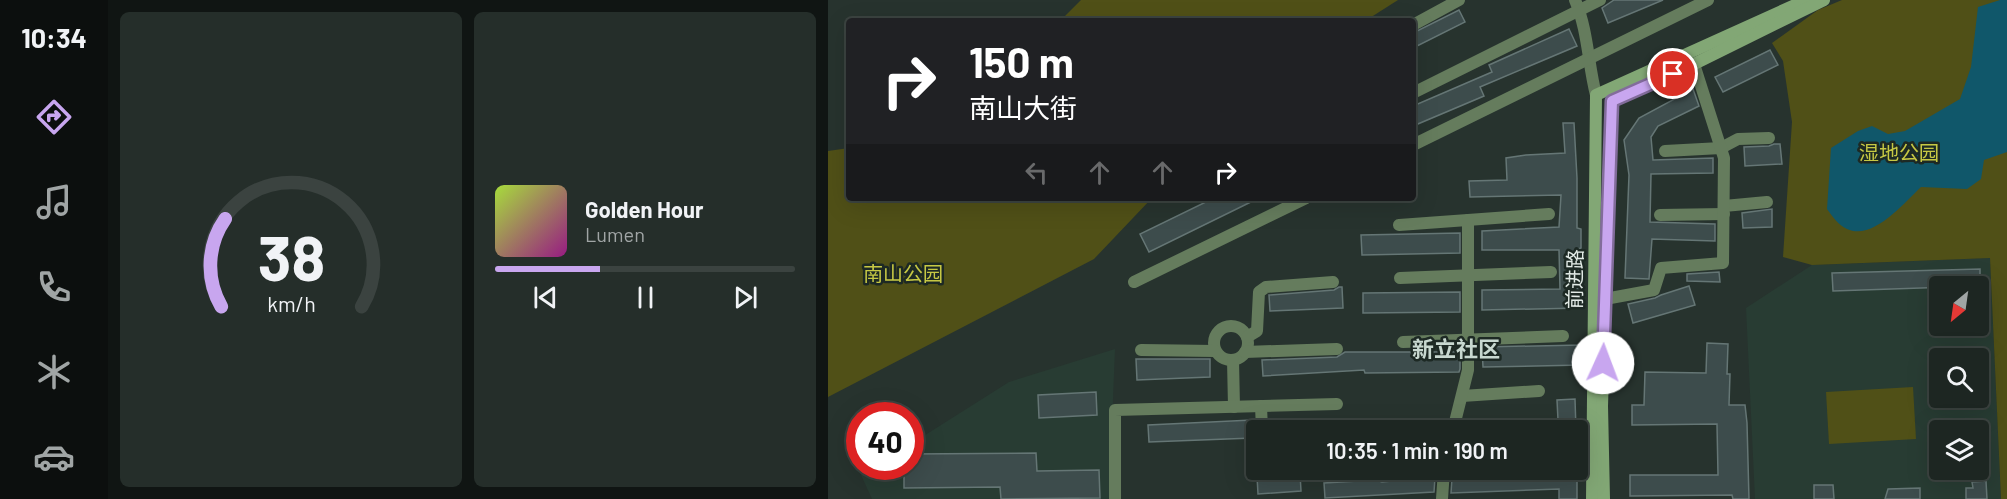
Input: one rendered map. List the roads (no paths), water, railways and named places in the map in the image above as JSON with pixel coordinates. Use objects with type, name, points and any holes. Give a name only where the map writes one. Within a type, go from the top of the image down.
[{"type":"street","points":[[1416,23],[1459,0]]},
{"type":"street","points":[[1416,91],[1577,5],[1600,0]]},
{"type":"street","points":[[1577,5],[1590,58],[1596,96],[1806,0]]},
{"type":"street","points":[[1605,298],[1654,290],[1661,268],[1723,263],[1724,158],[1694,64],[1824,0]]},
{"type":"street","points":[[1416,144],[1704,1]]},
{"type":"street","name":"前进路","points":[[1604,499],[1602,406],[1612,101],[1694,64]]},
{"type":"street","name":"前进路","points":[[1592,499],[1596,96]]},
{"type":"street","points":[[1665,151],[1721,148],[1738,139],[1769,138]]},
{"type":"street","points":[[1134,282],[1299,201]]},
{"type":"street","points":[[1660,215],[1724,210],[1767,202]]},
{"type":"street","points":[[1399,225],[1549,214]]},
{"type":"street","points":[[1456,420],[1468,370],[1468,220]]},
{"type":"street","points":[[1400,278],[1551,272]]},
{"type":"street","points":[[1246,337],[1257,331],[1258,292],[1266,287],[1333,282]]},
{"type":"street","points":[[1141,350],[1215,351],[1220,356],[1233,360],[1238,359],[1245,352],[1248,342],[1237,328],[1224,328],[1215,338],[1215,351]]},
{"type":"street","points":[[1403,342],[1563,336]]},
{"type":"street","points":[[1245,352],[1336,349]]},
{"type":"street","points":[[1233,360],[1234,406]]},
{"type":"street","points":[[1462,396],[1539,391]]},
{"type":"street","points":[[1114,499],[1115,410],[1337,404]]},
{"type":"street","points":[[1261,406],[1262,420]]},
{"type":"street","points":[[1442,499],[1443,480]]},
{"type":"water","points":[[2007,0],[2007,152],[1984,160],[1981,179],[1967,189],[1921,187],[1877,225],[1867,230],[1857,231],[1844,227],[1827,209],[1831,148],[1858,131],[1872,126],[1888,134],[1905,131],[1960,99],[1971,67],[1978,7]]},
{"type":"district","name":"新立社区","points":[[1456,348]]},
{"type":"park label","name":"湿地公园","points":[[1899,152]]},
{"type":"park label","name":"南山公园","points":[[903,273]]}]
